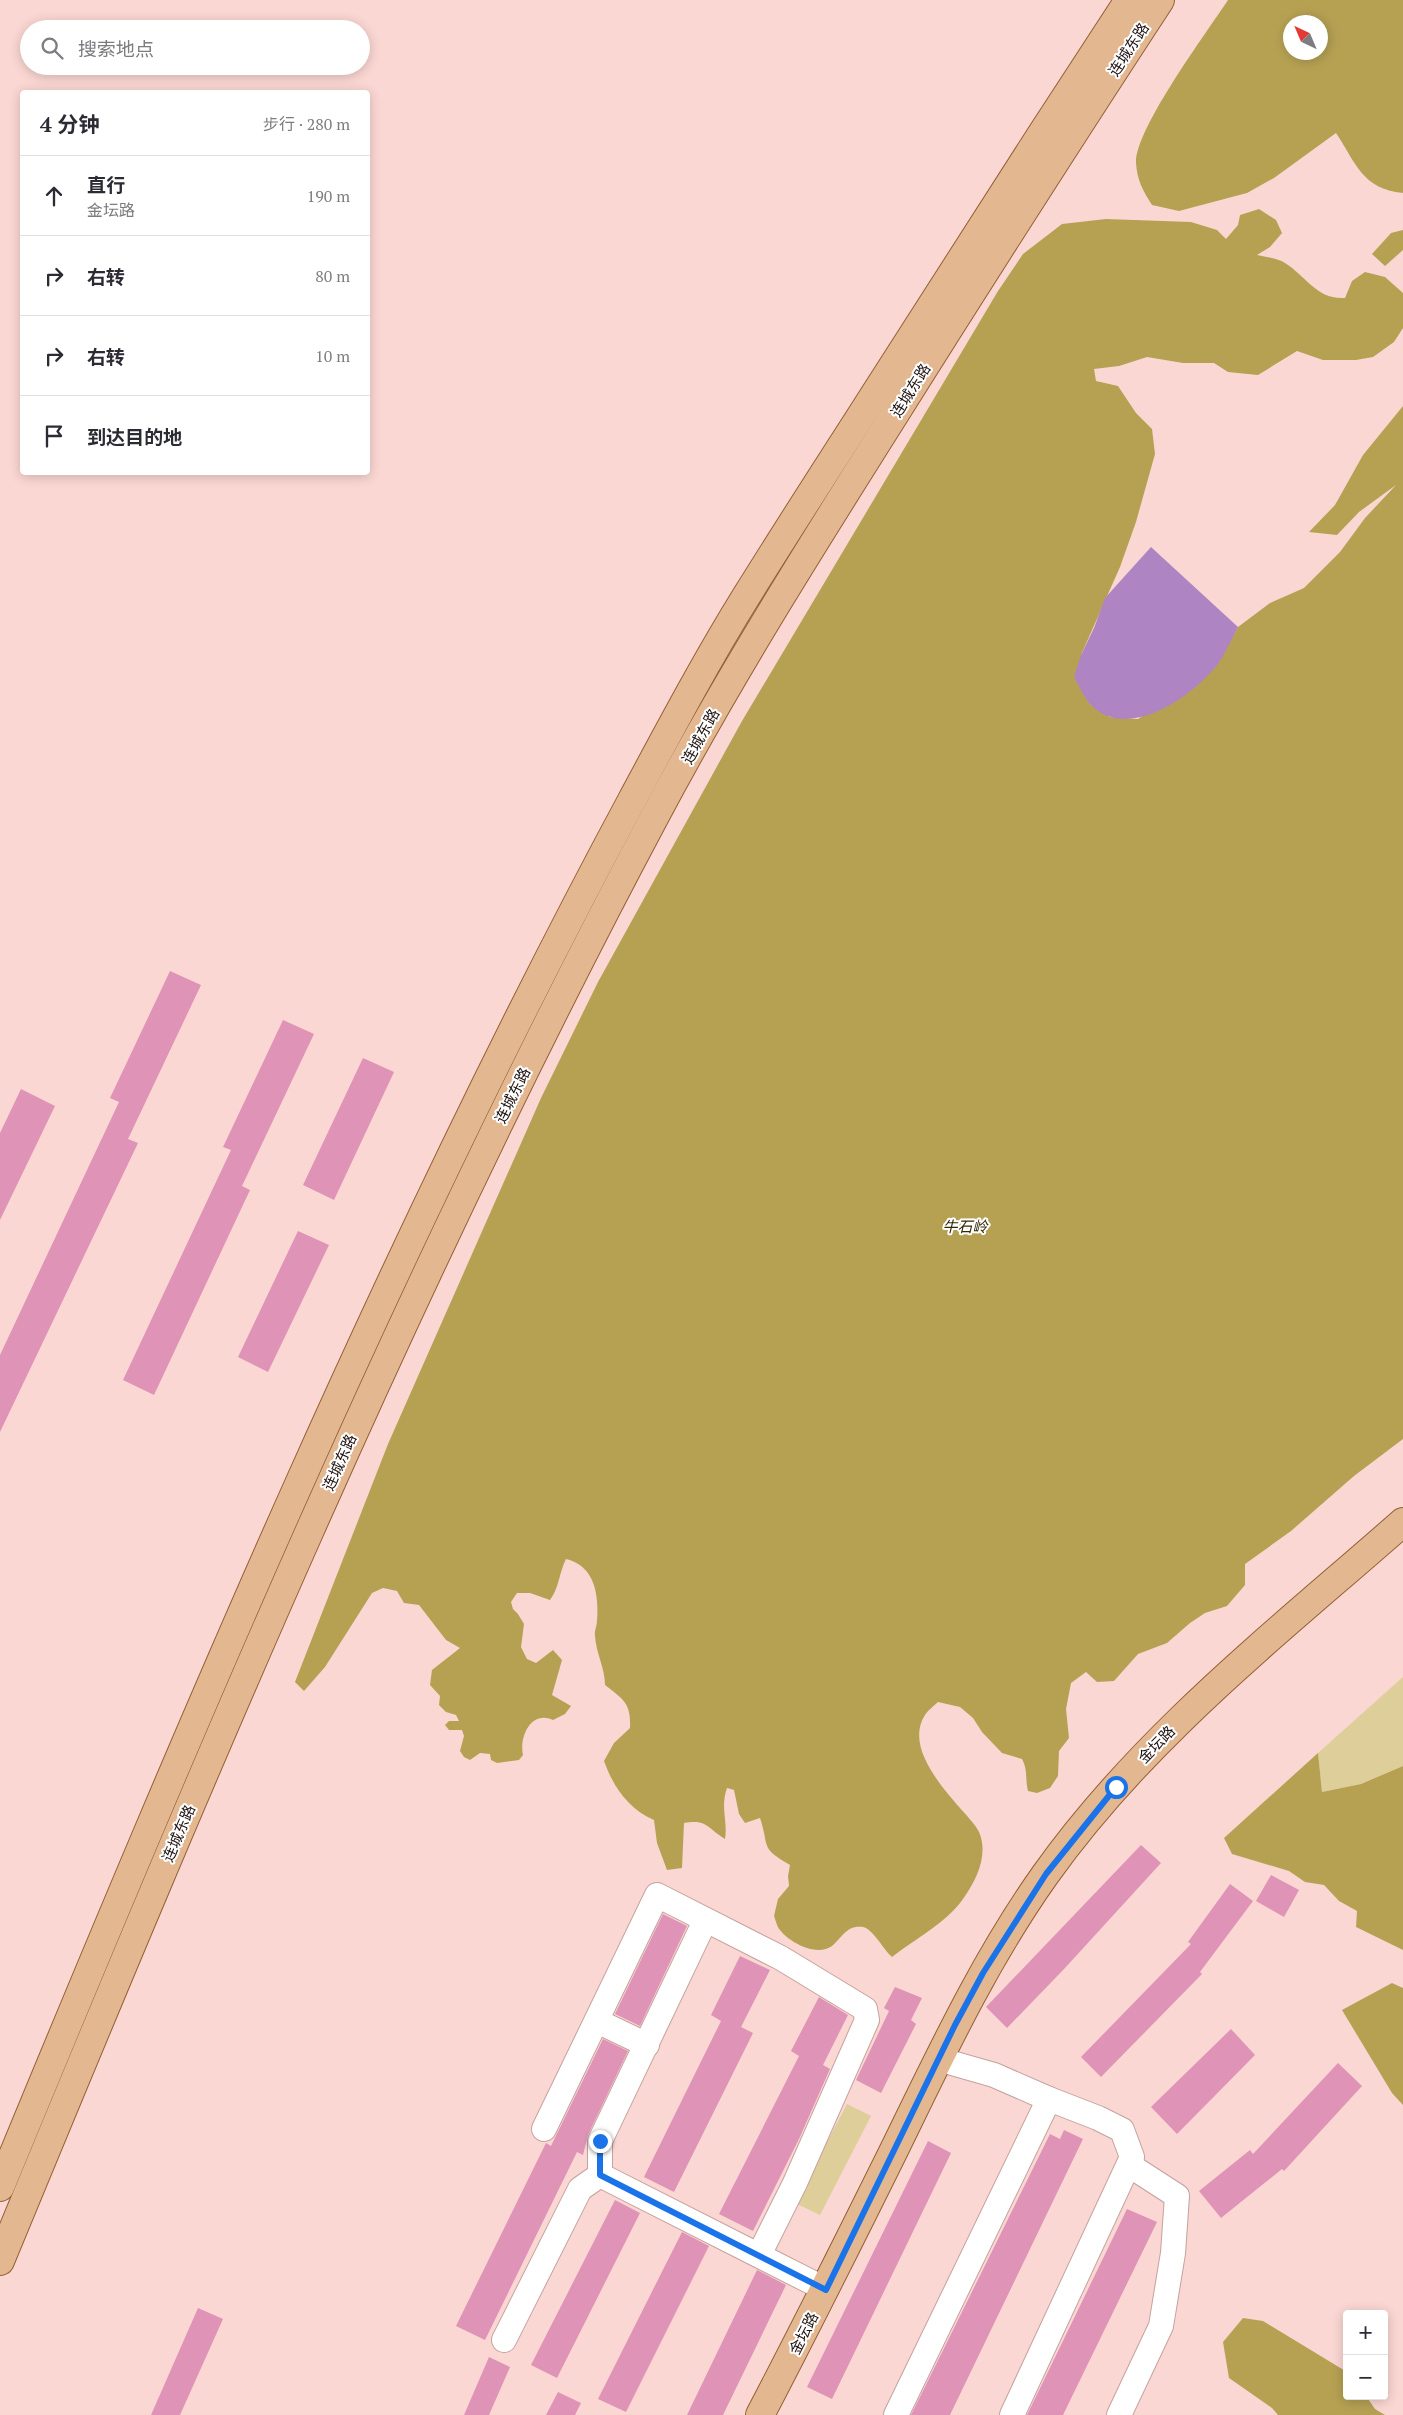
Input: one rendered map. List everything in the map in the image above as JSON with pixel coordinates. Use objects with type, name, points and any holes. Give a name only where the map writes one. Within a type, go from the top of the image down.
[{"type":"main road","name":"连城东路","points":[[0,2187],[164,1793],[324,1427],[424,1211],[531,994],[633,797],[744,600],[1014,176],[1129,0]]},
{"type":"main road","name":"连城东路","points":[[0,2261],[176,1835],[278,1600],[444,1234],[550,1017],[657,812],[768,615],[1042,181],[1160,0]]},
{"type":"main road","name":"金坛路","points":[[760,2415],[826,2290],[938,2059],[983,1973],[1013,1922],[1046,1874],[1116,1787],[1188,1711],[1403,1522]]},
{"type":"lane","points":[[544,2129],[657,1895],[781,1958],[865,2009],[867,2020],[796,2183],[759,2255]]},
{"type":"lane","points":[[600,2175],[600,2141],[705,1921]]},
{"type":"lane","points":[[597,2021],[647,2045]]},
{"type":"lane","points":[[938,2059],[994,2075],[1098,2118],[1122,2130],[1132,2157],[1012,2415]]},
{"type":"lane","points":[[896,2415],[1049,2099]]},
{"type":"lane","points":[[1119,2415],[1161,2326],[1173,2253],[1177,2196],[1129,2165]]},
{"type":"lane","points":[[600,2175],[826,2290]]},
{"type":"lane","points":[[504,2340],[580,2189],[600,2175]]},
{"type":"shaded area","points":[[1151,547],[1238,627],[1220,661],[1195,688],[1160,710],[1141,717],[1123,719],[1105,715],[1090,704],[1074,677],[1081,655],[1094,628],[1105,598]]},
{"type":"shaded area","points":[[1403,1677],[1403,1766],[1361,1784],[1322,1792],[1318,1753]]},
{"type":"shaded area","points":[[847,2104],[871,2116],[820,2215],[795,2203]]},
{"type":"green space","points":[[1228,0],[1403,0],[1403,193],[1389,191],[1369,180],[1355,164],[1336,133],[1274,178],[1247,193],[1179,211],[1152,205],[1139,180],[1136,163],[1139,148],[1159,105]]},
{"type":"green space","name":"牛石岭","points":[[1259,209],[1276,220],[1282,233],[1270,247],[1257,255],[1285,263],[1319,291],[1335,298],[1345,298],[1352,281],[1365,272],[1385,277],[1403,293],[1403,328],[1394,342],[1373,357],[1356,360],[1323,360],[1297,351],[1258,375],[1228,372],[1214,363],[1183,363],[1147,357],[1119,366],[1094,369],[1096,381],[1118,386],[1136,413],[1152,429],[1155,454],[1136,522],[1120,567],[1081,655],[1090,704],[1110,717],[1138,719],[1219,661],[1238,627],[1270,603],[1304,588],[1340,552],[1365,518],[1396,485],[1359,512],[1337,535],[1309,532],[1335,505],[1363,455],[1403,406],[1403,1439],[1354,1476],[1291,1531],[1245,1564],[1245,1585],[1227,1606],[1205,1613],[1167,1643],[1138,1654],[1114,1681],[1097,1682],[1086,1672],[1071,1683],[1066,1709],[1069,1738],[1059,1751],[1058,1776],[1050,1788],[1037,1793],[1028,1791],[1022,1759],[1002,1753],[982,1732],[973,1718],[960,1707],[938,1702],[925,1715],[920,1727],[919,1740],[922,1752],[935,1777],[979,1832],[983,1850],[982,1859],[972,1884],[963,1899],[948,1916],[892,1957],[870,1931],[863,1927],[853,1928],[845,1932],[832,1946],[826,1949],[819,1950],[804,1947],[784,1935],[778,1927],[774,1916],[778,1899],[789,1886],[790,1865],[780,1859],[767,1846],[760,1818],[745,1823],[739,1814],[734,1790],[727,1788],[725,1795],[725,1839],[702,1823],[684,1823],[682,1868],[667,1870],[657,1843],[654,1820],[636,1810],[617,1788],[604,1761],[614,1743],[630,1728],[628,1707],[622,1699],[605,1685],[595,1634],[597,1623],[596,1592],[589,1575],[576,1563],[566,1559],[550,1600],[530,1593],[517,1593],[511,1602],[513,1609],[524,1624],[521,1647],[527,1659],[536,1663],[553,1650],[562,1660],[552,1695],[571,1706],[565,1714],[553,1720],[538,1719],[528,1727],[523,1741],[523,1755],[519,1760],[497,1763],[491,1760],[490,1754],[480,1753],[470,1760],[464,1757],[460,1751],[464,1736],[462,1730],[449,1730],[445,1725],[449,1721],[459,1721],[456,1715],[446,1712],[439,1705],[440,1696],[430,1685],[432,1670],[460,1648],[446,1640],[419,1605],[404,1603],[397,1591],[383,1588],[372,1593],[325,1667],[304,1691],[295,1682],[388,1444],[541,1098],[598,982],[742,721],[998,291],[1023,254],[1062,224],[1106,219],[1191,222],[1217,230],[1226,239],[1238,225],[1240,215]]},
{"type":"green space","points":[[1403,230],[1403,250],[1385,266],[1372,254],[1391,233]]},
{"type":"green space","points":[[1318,1753],[1322,1792],[1361,1784],[1403,1766],[1403,1950],[1356,1927],[1357,1911],[1339,1901],[1324,1885],[1305,1882],[1289,1871],[1232,1854],[1224,1838]]},
{"type":"green space","points":[[1392,1983],[1403,1988],[1403,2105],[1392,2093],[1342,2010]]},
{"type":"green space","points":[[1243,2318],[1263,2321],[1343,2370],[1343,2400],[1369,2400],[1375,2409],[1385,2415],[1278,2415],[1272,2408],[1229,2378],[1223,2342]]},
{"type":"building","points":[[170,971],[201,985],[128,1139],[138,1143],[0,1432],[0,1355],[119,1102],[110,1098]]},
{"type":"building","points":[[283,1020],[314,1034],[242,1186],[250,1190],[154,1395],[123,1380],[231,1150],[223,1147]]},
{"type":"building","points":[[363,1058],[394,1072],[334,1200],[303,1185]]},
{"type":"building","points":[[21,1089],[55,1106],[0,1220],[0,1133]]},
{"type":"building","points":[[298,1231],[329,1245],[268,1372],[238,1357]]},
{"type":"building","points":[[1141,1845],[1161,1863],[1007,2028],[986,2007]]},
{"type":"building","points":[[1271,1875],[1299,1890],[1284,1917],[1256,1901]]},
{"type":"building","points":[[1230,1884],[1253,1901],[1200,1972],[1202,1974],[1101,2077],[1081,2057],[1191,1944],[1188,1942]]},
{"type":"building","points":[[663,1914],[687,1926],[640,2026],[615,2014]]},
{"type":"building","points":[[740,1956],[770,1970],[741,2027],[753,2033],[674,2192],[644,2177],[721,2021],[711,2015]]},
{"type":"building","points":[[895,1987],[922,1998],[911,2020],[916,2024],[881,2093],[856,2080],[889,2011],[884,2008]]},
{"type":"building","points":[[819,1997],[848,2015],[823,2065],[830,2069],[799,2139],[753,2231],[719,2214],[799,2056],[791,2051]]},
{"type":"building","points":[[1231,2029],[1255,2055],[1177,2134],[1151,2107]]},
{"type":"building","points":[[603,2039],[628,2051],[588,2135],[583,2155],[577,2152],[485,2340],[456,2326],[546,2143],[551,2146]]},
{"type":"building","points":[[1338,2063],[1362,2086],[1284,2171],[1282,2169],[1221,2218],[1199,2191],[1250,2150],[1253,2154]]},
{"type":"building","points":[[1064,2130],[1083,2139],[950,2415],[911,2415],[1050,2134],[1060,2139]]},
{"type":"building","points":[[928,2141],[951,2153],[832,2399],[807,2387]]},
{"type":"building","points":[[615,2200],[640,2213],[557,2378],[531,2365]]},
{"type":"building","points":[[1127,2209],[1157,2222],[1063,2415],[1027,2415]]},
{"type":"building","points":[[682,2232],[709,2246],[626,2412],[598,2399]]},
{"type":"building","points":[[757,2270],[786,2285],[723,2415],[687,2415]]},
{"type":"building","points":[[198,2308],[223,2319],[180,2415],[151,2415]]},
{"type":"building","points":[[489,2357],[510,2367],[489,2415],[464,2415]]},
{"type":"building","points":[[558,2392],[581,2403],[575,2415],[546,2415]]},
{"type":"route","points":[[600,2141],[600,2175],[796,2273],[826,2290],[955,2025],[983,1973],[1013,1922],[1046,1874],[1116,1787]]}]
